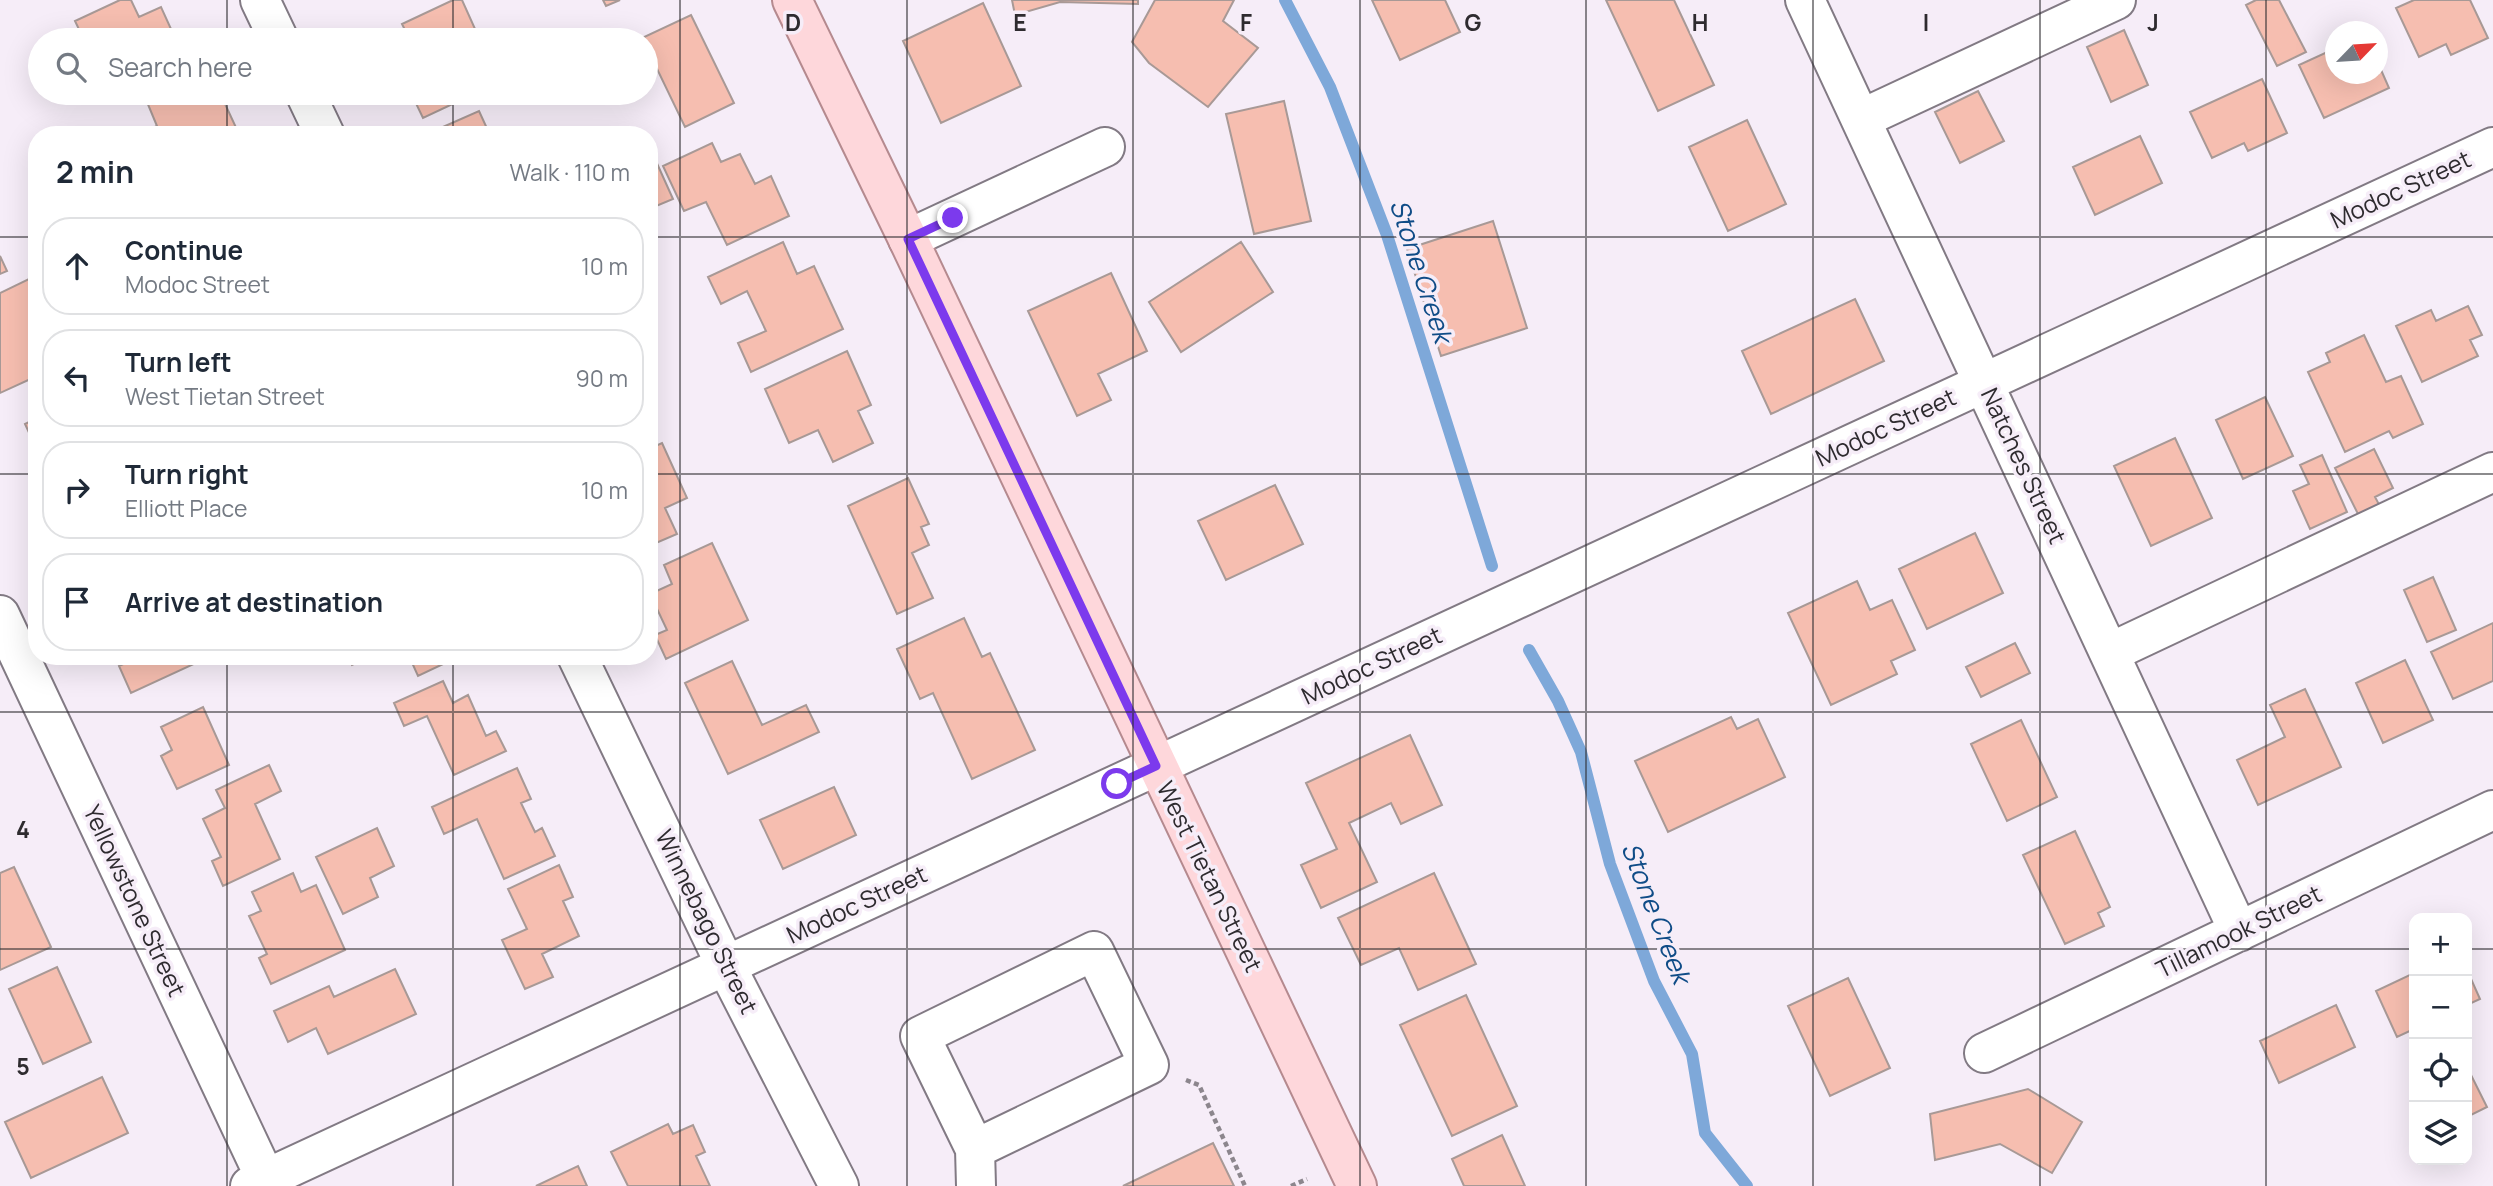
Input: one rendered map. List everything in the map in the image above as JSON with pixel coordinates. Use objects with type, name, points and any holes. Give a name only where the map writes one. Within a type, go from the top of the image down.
[{"type":"main road","name":"West Tietan Street","points":[[792,0],[1357,1186]]},
{"type":"street","points":[[260,0],[273,28]]},
{"type":"street","name":"Natches Street","points":[[1805,0],[2239,932]]},
{"type":"street","points":[[1861,119],[2116,0]]},
{"type":"street","points":[[310,105],[320,126]]},
{"type":"street","points":[[908,239],[1105,146]]},
{"type":"street","name":"Modoc Street","points":[[261,1184],[2493,147]]},
{"type":"street","points":[[2109,653],[2493,472]]},
{"type":"street","name":"Yellowstone Street","points":[[0,615],[261,1184]]},
{"type":"street","name":"Winnebago Street","points":[[581,665],[726,966],[839,1186]]},
{"type":"street","name":"Tillamook Street","points":[[1984,1054],[2493,810]]},
{"type":"street","points":[[1094,951],[1149,1065],[975,1168],[920,1036],[1094,951]]},
{"type":"path","points":[[1149,1065],[1199,1086],[1245,1186]]},
{"type":"path","points":[[1291,1186],[1307,1179]]},
{"type":"building","points":[[120,0],[131,0],[139,17],[161,7],[171,28],[78,28],[75,21]]},
{"type":"building","points":[[453,0],[462,0],[475,28],[404,28],[402,24]]},
{"type":"building","points":[[603,0],[620,0],[606,6]]},
{"type":"building","points":[[1012,0],[1138,0],[1138,4],[1060,2],[1015,15]]},
{"type":"building","points":[[1155,0],[1234,0],[1223,21],[1258,48],[1208,107],[1149,63],[1132,42]]},
{"type":"building","points":[[1372,0],[1445,0],[1460,32],[1400,60]]},
{"type":"building","points":[[1606,0],[1674,0],[1714,85],[1658,111]]},
{"type":"building","points":[[2256,0],[2279,0],[2306,52],[2277,66],[2246,5]]},
{"type":"building","points":[[2414,0],[2470,0],[2488,38],[2451,55],[2446,44],[2419,57],[2396,8]]},
{"type":"building","points":[[983,3],[1021,86],[941,123],[903,41]]},
{"type":"building","points":[[691,15],[734,103],[685,127],[658,71],[658,30]]},
{"type":"building","points":[[2124,30],[2148,85],[2111,102],[2087,47]]},
{"type":"building","points":[[2325,53],[2325,84],[2387,84],[2389,88],[2324,118],[2299,65]]},
{"type":"building","points":[[2262,79],[2287,133],[2248,151],[2244,143],[2212,158],[2190,112]]},
{"type":"building","points":[[1978,91],[2004,141],[1960,163],[1935,112]]},
{"type":"building","points":[[1284,101],[1311,221],[1254,234],[1226,114]]},
{"type":"building","points":[[148,105],[226,105],[235,126],[157,126]]},
{"type":"building","points":[[417,105],[451,105],[423,118]]},
{"type":"building","points":[[479,111],[486,126],[445,126]]},
{"type":"building","points":[[1747,120],[1786,204],[1728,231],[1689,147]]},
{"type":"building","points":[[2140,136],[2162,183],[2095,215],[2073,167]]},
{"type":"building","points":[[712,143],[721,162],[740,154],[755,184],[771,176],[789,216],[727,245],[706,202],[684,211],[663,166]]},
{"type":"building","points":[[658,166],[673,199],[658,205]]},
{"type":"building","points":[[1493,221],[1527,328],[1441,356],[1407,249]]},
{"type":"building","points":[[783,242],[797,274],[814,266],[843,329],[751,372],[738,343],[766,331],[747,291],[721,304],[708,277]]},
{"type":"building","points":[[1241,242],[1273,292],[1181,352],[1149,302]]},
{"type":"building","points":[[0,256],[7,271],[0,274]]},
{"type":"building","points":[[1111,273],[1147,351],[1098,374],[1111,400],[1077,416],[1028,311]]},
{"type":"building","points":[[28,279],[28,380],[0,393],[0,293]]},
{"type":"building","points":[[1855,299],[1884,361],[1771,414],[1742,351]]},
{"type":"building","points":[[2468,306],[2482,335],[2470,340],[2478,356],[2422,382],[2396,326],[2431,310],[2436,321]]},
{"type":"building","points":[[2364,335],[2386,382],[2401,376],[2423,424],[2393,438],[2389,431],[2345,452],[2308,372],[2330,362],[2326,353]]},
{"type":"building","points":[[847,351],[871,405],[858,411],[873,443],[833,462],[818,430],[789,443],[765,389]]},
{"type":"building","points":[[2265,397],[2293,456],[2243,479],[2216,420]]},
{"type":"building","points":[[2175,438],[2212,518],[2151,546],[2114,466]]},
{"type":"building","points":[[662,443],[687,498],[665,508],[677,534],[658,542],[658,445]]},
{"type":"building","points":[[2374,449],[2393,488],[2375,497],[2383,512],[2362,522],[2335,468]]},
{"type":"building","points":[[2322,455],[2347,512],[2310,529],[2293,491],[2309,484],[2300,465]]},
{"type":"building","points":[[908,478],[929,524],[921,527],[929,545],[912,553],[933,598],[897,614],[848,506]]},
{"type":"building","points":[[1275,485],[1303,544],[1226,580],[1198,521]]},
{"type":"building","points":[[1975,533],[2003,593],[1927,629],[1899,569]]},
{"type":"building","points":[[712,543],[748,620],[666,659],[658,642],[658,634],[667,630],[658,611],[658,590],[672,584],[664,565]]},
{"type":"building","points":[[2433,577],[2456,630],[2427,642],[2404,590]]},
{"type":"building","points":[[1857,581],[1870,610],[1892,600],[1915,650],[1891,661],[1897,674],[1831,705],[1788,613]]},
{"type":"building","points":[[964,618],[982,657],[990,653],[1035,750],[972,779],[933,693],[920,699],[897,649]]},
{"type":"building","points":[[2493,623],[2493,681],[2453,699],[2431,652]]},
{"type":"building","points":[[2015,643],[2030,673],[1981,697],[1966,667]]},
{"type":"building","points":[[2405,660],[2433,720],[2383,743],[2356,683]]},
{"type":"building","points":[[732,661],[762,725],[806,705],[819,732],[728,774],[685,683]]},
{"type":"building","points":[[121,665],[192,665],[131,693],[119,666]]},
{"type":"building","points":[[413,665],[441,665],[418,676]]},
{"type":"building","points":[[443,681],[453,703],[468,695],[486,736],[496,731],[506,751],[454,775],[427,716],[404,726],[394,703]]},
{"type":"building","points":[[2305,689],[2341,767],[2258,805],[2237,760],[2285,737],[2270,705]]},
{"type":"building","points":[[203,707],[229,765],[177,789],[161,756],[172,750],[161,727]]},
{"type":"building","points":[[1731,717],[1737,729],[1758,719],[1785,777],[1668,832],[1635,761]]},
{"type":"building","points":[[2021,720],[2057,797],[2007,821],[1971,744]]},
{"type":"building","points":[[1410,735],[1442,805],[1401,824],[1391,803],[1349,823],[1377,882],[1321,908],[1301,865],[1337,849],[1306,783]]},
{"type":"building","points":[[269,765],[281,791],[255,804],[280,859],[223,886],[212,861],[221,857],[203,819],[225,808],[216,790]]},
{"type":"building","points":[[517,768],[531,799],[521,803],[535,832],[542,828],[555,856],[504,879],[477,819],[444,834],[432,807]]},
{"type":"building","points":[[834,787],[856,835],[783,869],[760,820]]},
{"type":"building","points":[[377,828],[394,866],[370,878],[378,897],[343,914],[316,857]]},
{"type":"building","points":[[2075,831],[2110,907],[2098,913],[2104,926],[2065,944],[2023,855]]},
{"type":"building","points":[[559,865],[573,897],[563,901],[579,936],[542,954],[553,977],[525,989],[502,940],[527,929],[508,889]]},
{"type":"building","points":[[14,867],[51,947],[0,970],[0,873]]},
{"type":"building","points":[[293,873],[301,892],[316,885],[345,950],[271,984],[259,958],[267,954],[249,916],[261,911],[252,892]]},
{"type":"building","points":[[1434,873],[1476,964],[1418,990],[1399,948],[1361,965],[1338,918]]},
{"type":"building","points":[[57,967],[91,1042],[43,1064],[9,989]]},
{"type":"building","points":[[395,969],[416,1014],[328,1054],[316,1028],[288,1042],[274,1011],[329,986],[334,997]]},
{"type":"building","points":[[2409,975],[2409,1031],[2397,1037],[2376,991]]},
{"type":"building","points":[[1848,978],[1890,1068],[1830,1096],[1788,1006]]},
{"type":"building","points":[[2472,981],[2480,999],[2472,1003]]},
{"type":"building","points":[[1466,995],[1517,1106],[1452,1136],[1400,1025]]},
{"type":"building","points":[[2336,1005],[2355,1047],[2279,1083],[2260,1041]]},
{"type":"building","points":[[102,1077],[128,1133],[31,1178],[5,1122]]},
{"type":"building","points":[[2472,1077],[2487,1107],[2472,1114]]},
{"type":"building","points":[[2028,1089],[2082,1122],[2052,1173],[2000,1144],[1935,1160],[1930,1114]]},
{"type":"building","points":[[668,1124],[673,1134],[693,1125],[705,1152],[696,1156],[710,1186],[628,1186],[611,1152]]},
{"type":"building","points":[[1502,1135],[1525,1186],[1464,1186],[1452,1159]]},
{"type":"building","points":[[1213,1143],[1234,1186],[1123,1186]]},
{"type":"building","points":[[578,1166],[587,1186],[536,1186]]},
{"type":"waterway","name":"Stone Creek","points":[[1285,0],[1330,87],[1387,235],[1492,566]]},
{"type":"waterway","name":"Stone Creek","points":[[1529,650],[1558,701],[1581,752],[1610,864],[1654,981],[1692,1054],[1705,1133],[1747,1186]]},
{"type":"route","points":[[953,218],[908,239],[1156,766],[1117,784]]}]
